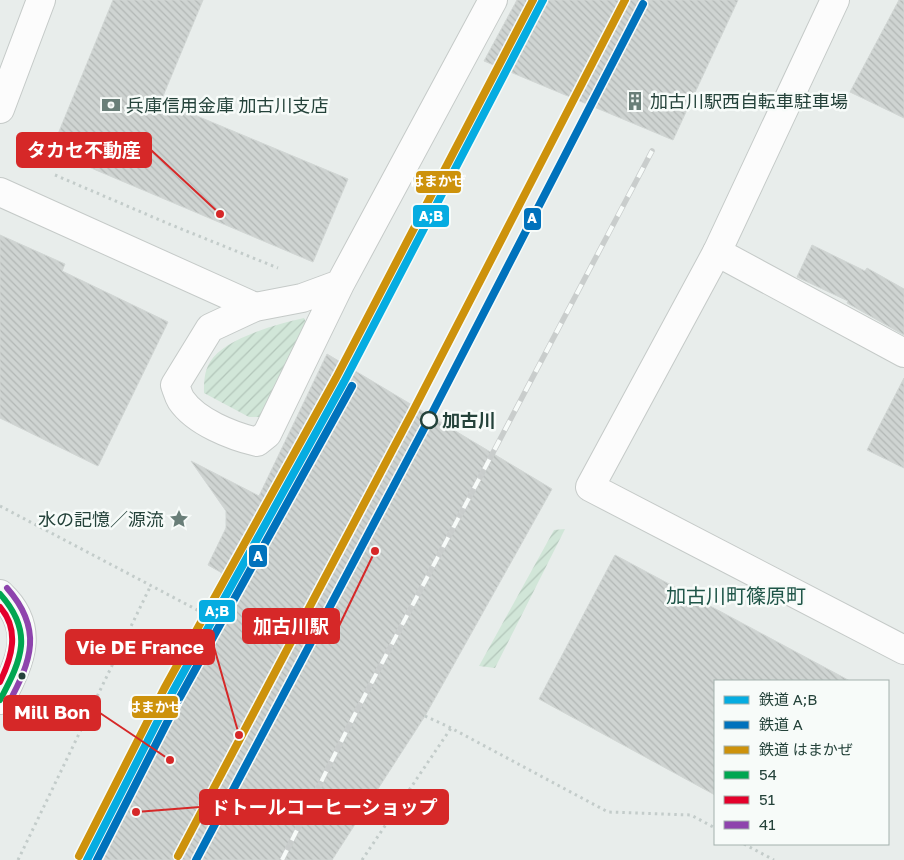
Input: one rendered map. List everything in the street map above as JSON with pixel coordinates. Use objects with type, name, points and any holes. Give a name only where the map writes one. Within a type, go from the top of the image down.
[{"type":"street","points":[[0,109],[41,0]]},
{"type":"street","points":[[340,284],[302,298],[255,307],[210,328],[175,385],[180,398],[193,414],[236,437],[257,442],[266,434],[340,284],[493,0]]},
{"type":"street","points":[[835,0],[717,252],[590,487],[904,650]]},
{"type":"street","points":[[0,192],[255,307]]},
{"type":"street","points":[[717,252],[904,352]]},
{"type":"street","points":[[0,594],[14,610],[21,628],[22,649],[17,667],[0,700]]},
{"type":"path","points":[[55,174],[278,268]]},
{"type":"path","points":[[0,506],[203,613]]},
{"type":"path","points":[[18,860],[151,586]]},
{"type":"path","points":[[425,716],[608,812],[691,815],[714,827]]},
{"type":"path","points":[[362,860],[451,728]]},
{"type":"path","points":[[746,845],[774,860]]},
{"type":"green space","points":[[304,318],[309,329],[262,417],[249,417],[204,393],[208,366],[217,353],[252,333]]},
{"type":"green space","points":[[565,529],[495,668],[479,666],[554,530]]},
{"type":"building","points":[[113,0],[203,0],[161,101],[348,179],[313,262],[51,151]]},
{"type":"building","name":"加古川駅西自転車駐車場","points":[[517,0],[738,0],[673,140],[484,61]]},
{"type":"building","points":[[899,0],[904,0],[904,118],[850,92]]},
{"type":"building","points":[[0,235],[65,264],[62,271],[168,322],[98,466],[0,418]]},
{"type":"building","points":[[812,245],[865,271],[867,268],[904,289],[904,335],[847,303],[848,301],[797,277]]},
{"type":"building","points":[[327,354],[552,489],[425,716],[332,860],[78,860],[222,573],[208,565],[226,528],[226,511],[191,461],[259,496]]},
{"type":"building","points":[[904,378],[904,468],[867,450]]},
{"type":"building","points":[[615,555],[848,680],[714,680],[714,794],[539,699]]},
{"type":"railway","points":[[282,860],[353,718],[652,151]]},
{"type":"rail line","name":"はまかぜ","points":[[79,856],[164,689],[336,378],[533,0]]},
{"type":"rail line","name":"A;B","points":[[87,860],[172,693],[344,382],[543,0]]},
{"type":"rail line","name":"はまかぜ","points":[[178,856],[412,413],[625,0]]},
{"type":"rail line","name":"A","points":[[196,860],[428,421],[643,4]]},
{"type":"rail line","name":"A","points":[[97,860],[180,697],[352,386]]},
{"type":"transit line","name":"41","points":[[7,588],[26,617],[30,645],[23,673],[8,704]]},
{"type":"transit line","name":"54","points":[[0,594],[11,608],[21,633],[19,658],[0,700]]},
{"type":"transit line","name":"51","points":[[0,607],[6,616],[12,634],[11,653],[0,682]]},
{"type":"place","name":"加古川駅西自転車駐車場","points":[[635,101]]},
{"type":"place","name":"兵庫信用金庫 加古川支店","points":[[111,105]]},
{"type":"place","name":"タカセ不動産","points":[[220,214]]},
{"type":"place","name":"加古川","points":[[429,420]]},
{"type":"place","name":"水の記憶／源流","points":[[179,519]]},
{"type":"place","name":"加古川駅","points":[[375,551]]},
{"type":"place","name":"Vie DE France","points":[[239,735]]},
{"type":"place","name":"Mill Bon","points":[[170,760]]},
{"type":"place","name":"ドトールコーヒーショップ","points":[[136,812]]},
{"type":"district","name":"加古川町篠原町","points":[[736,595]]}]
